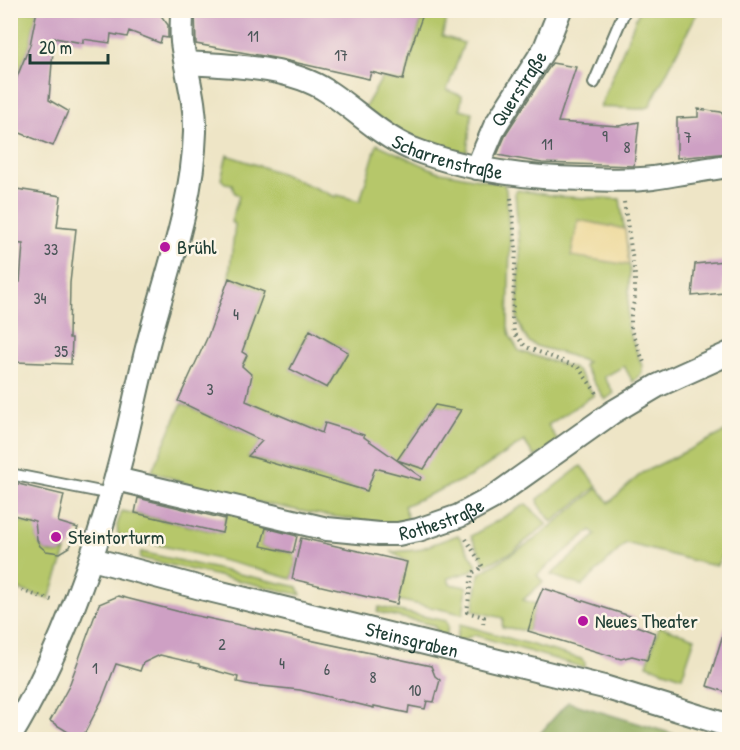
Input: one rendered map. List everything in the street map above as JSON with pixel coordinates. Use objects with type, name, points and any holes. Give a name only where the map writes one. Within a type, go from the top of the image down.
[{"type":"street","points":[[10,737],[30,706],[92,559],[114,487],[135,395],[180,224],[191,173],[195,132],[193,96],[182,40],[182,10]]},
{"type":"street","name":"Querstraße","points":[[477,168],[495,126],[544,48],[560,10]]},
{"type":"street","name":"Scharrenstraße","points":[[186,63],[253,68],[294,77],[325,90],[378,129],[408,147],[477,168],[548,178],[620,180],[652,178],[729,166]]},
{"type":"street","name":"Rothestraße","points":[[114,487],[327,529],[379,534],[398,534],[418,530],[459,516],[492,498],[613,412],[657,386],[729,353]]},
{"type":"street","name":"Steinsgraben","points":[[92,559],[604,687],[729,726]]},
{"type":"lane","points":[[594,83],[625,10]]},
{"type":"lane","points":[[10,474],[114,487]]},
{"type":"path","points":[[510,190],[516,249],[512,318],[514,333],[526,347],[578,367],[600,398]]},
{"type":"path","points":[[622,192],[635,275],[631,330],[646,369]]},
{"type":"path","points":[[466,538],[483,567],[472,573],[467,612],[484,617],[483,625]]},
{"type":"path","points":[[10,587],[73,607]]},
{"type":"green space","points":[[10,11],[37,11],[30,45],[15,83],[11,81]]},
{"type":"green space","points":[[399,11],[449,11],[442,36],[464,43],[447,90],[462,96],[460,109],[472,112],[467,152],[452,150],[400,133],[364,109],[382,78],[404,82],[422,17]]},
{"type":"green space","points":[[639,11],[698,11],[649,107],[640,109],[600,107]]},
{"type":"green space","points":[[377,144],[436,171],[504,184],[510,244],[508,326],[510,336],[519,351],[573,368],[594,395],[548,425],[558,442],[535,457],[524,441],[471,476],[404,506],[410,524],[391,525],[311,513],[212,493],[152,471],[182,403],[262,441],[248,457],[342,485],[367,490],[325,424],[322,433],[233,396],[247,355],[242,352],[264,292],[229,278],[235,224],[231,222],[239,196],[234,192],[232,184],[225,183],[221,179],[227,155],[283,174],[336,197],[337,195],[360,201]],"holes":[[[309,330],[348,352],[327,388],[290,369]],[[435,405],[460,410],[423,468],[397,460]]]},
{"type":"green space","points":[[517,190],[562,197],[620,199],[630,270],[627,326],[642,366],[642,373],[633,382],[624,366],[604,377],[614,393],[605,400],[583,365],[587,362],[536,346],[529,342],[523,333],[517,318],[520,255],[515,192]]},
{"type":"green space","points":[[729,430],[729,543],[717,565],[626,543],[582,586],[551,575],[596,535],[591,530],[537,575],[543,582],[523,600],[536,604],[528,631],[502,627],[503,618],[473,611],[479,574],[534,540],[598,488],[609,503],[642,473]]},
{"type":"green space","points":[[581,466],[597,486],[552,522],[539,505],[538,499]]},
{"type":"green space","points":[[526,504],[547,524],[512,552],[486,565],[471,536]]},
{"type":"green space","points":[[122,511],[221,533],[227,511],[267,521],[261,546],[293,553],[296,561],[292,579],[118,535],[117,525]]},
{"type":"green space","points":[[10,519],[38,526],[38,539],[47,552],[66,551],[49,599],[11,587]]},
{"type":"green space","points":[[458,535],[477,565],[470,572],[448,578],[450,584],[467,587],[463,614],[397,600],[407,562],[392,552],[417,550]]},
{"type":"green space","points":[[141,552],[298,587],[301,595],[140,558]]},
{"type":"green space","points":[[379,607],[446,621],[448,627],[445,638],[433,625],[377,612]]},
{"type":"green space","points":[[460,624],[581,659],[585,663],[585,668],[474,635],[460,641],[456,640]]},
{"type":"green space","points":[[659,626],[695,638],[682,677],[647,665]]},
{"type":"green space","points":[[568,702],[690,739],[600,740],[587,736],[584,739],[535,739]]},
{"type":"sand","points":[[578,220],[625,229],[629,265],[571,256]]},
{"type":"building","points":[[37,10],[157,10],[168,25],[168,38],[162,37],[160,43],[129,31],[127,37],[111,34],[110,43],[83,39],[83,43],[54,38],[49,100],[68,111],[53,146],[10,129],[10,94],[30,45]]},
{"type":"building","points":[[195,10],[399,10],[422,17],[409,53],[403,80],[371,72],[369,79],[280,59],[196,44]]},
{"type":"building","points":[[552,63],[576,67],[558,122],[619,126],[639,122],[634,166],[542,163],[497,155],[507,132]]},
{"type":"building","points":[[698,109],[721,112],[729,123],[729,153],[677,158],[677,118],[698,117]]},
{"type":"building","points":[[10,188],[61,196],[57,227],[76,229],[70,283],[71,364],[15,362],[14,315],[10,315],[10,283],[20,282],[23,244],[10,243]]},
{"type":"building","points":[[724,261],[724,293],[692,296],[695,264]]},
{"type":"building","points":[[229,278],[264,292],[242,352],[247,355],[242,366],[252,375],[246,401],[322,433],[325,423],[364,435],[421,477],[420,480],[375,468],[367,491],[248,456],[262,441],[178,401],[208,336]]},
{"type":"building","points":[[310,330],[348,352],[327,388],[290,369]]},
{"type":"building","points":[[435,405],[461,410],[424,469],[397,460]]},
{"type":"building","points":[[10,482],[64,495],[58,522],[78,528],[70,547],[60,553],[46,551],[37,540],[35,521],[10,514]]},
{"type":"building","points":[[138,498],[225,519],[222,533],[135,513]]},
{"type":"building","points":[[266,528],[297,536],[293,553],[261,546]]},
{"type":"building","points":[[301,538],[407,562],[397,604],[292,579]]},
{"type":"building","name":"Neues Theater","points":[[543,588],[636,618],[634,625],[655,633],[647,660],[632,656],[621,659],[528,631]]},
{"type":"building","points":[[118,596],[188,614],[431,666],[435,676],[440,680],[434,702],[427,701],[425,709],[409,706],[408,713],[374,706],[374,708],[300,690],[237,682],[238,677],[199,666],[199,664],[160,655],[143,663],[140,671],[116,664],[102,700],[81,740],[50,721],[69,686],[99,604]]},
{"type":"building","points":[[725,628],[729,629],[729,693],[707,686]]},
{"type":"place","name":"Brühl","points":[[165,247]]},
{"type":"place","name":"Steintorturm","points":[[56,537]]},
{"type":"place","name":"Neues Theater","points":[[583,621]]}]
